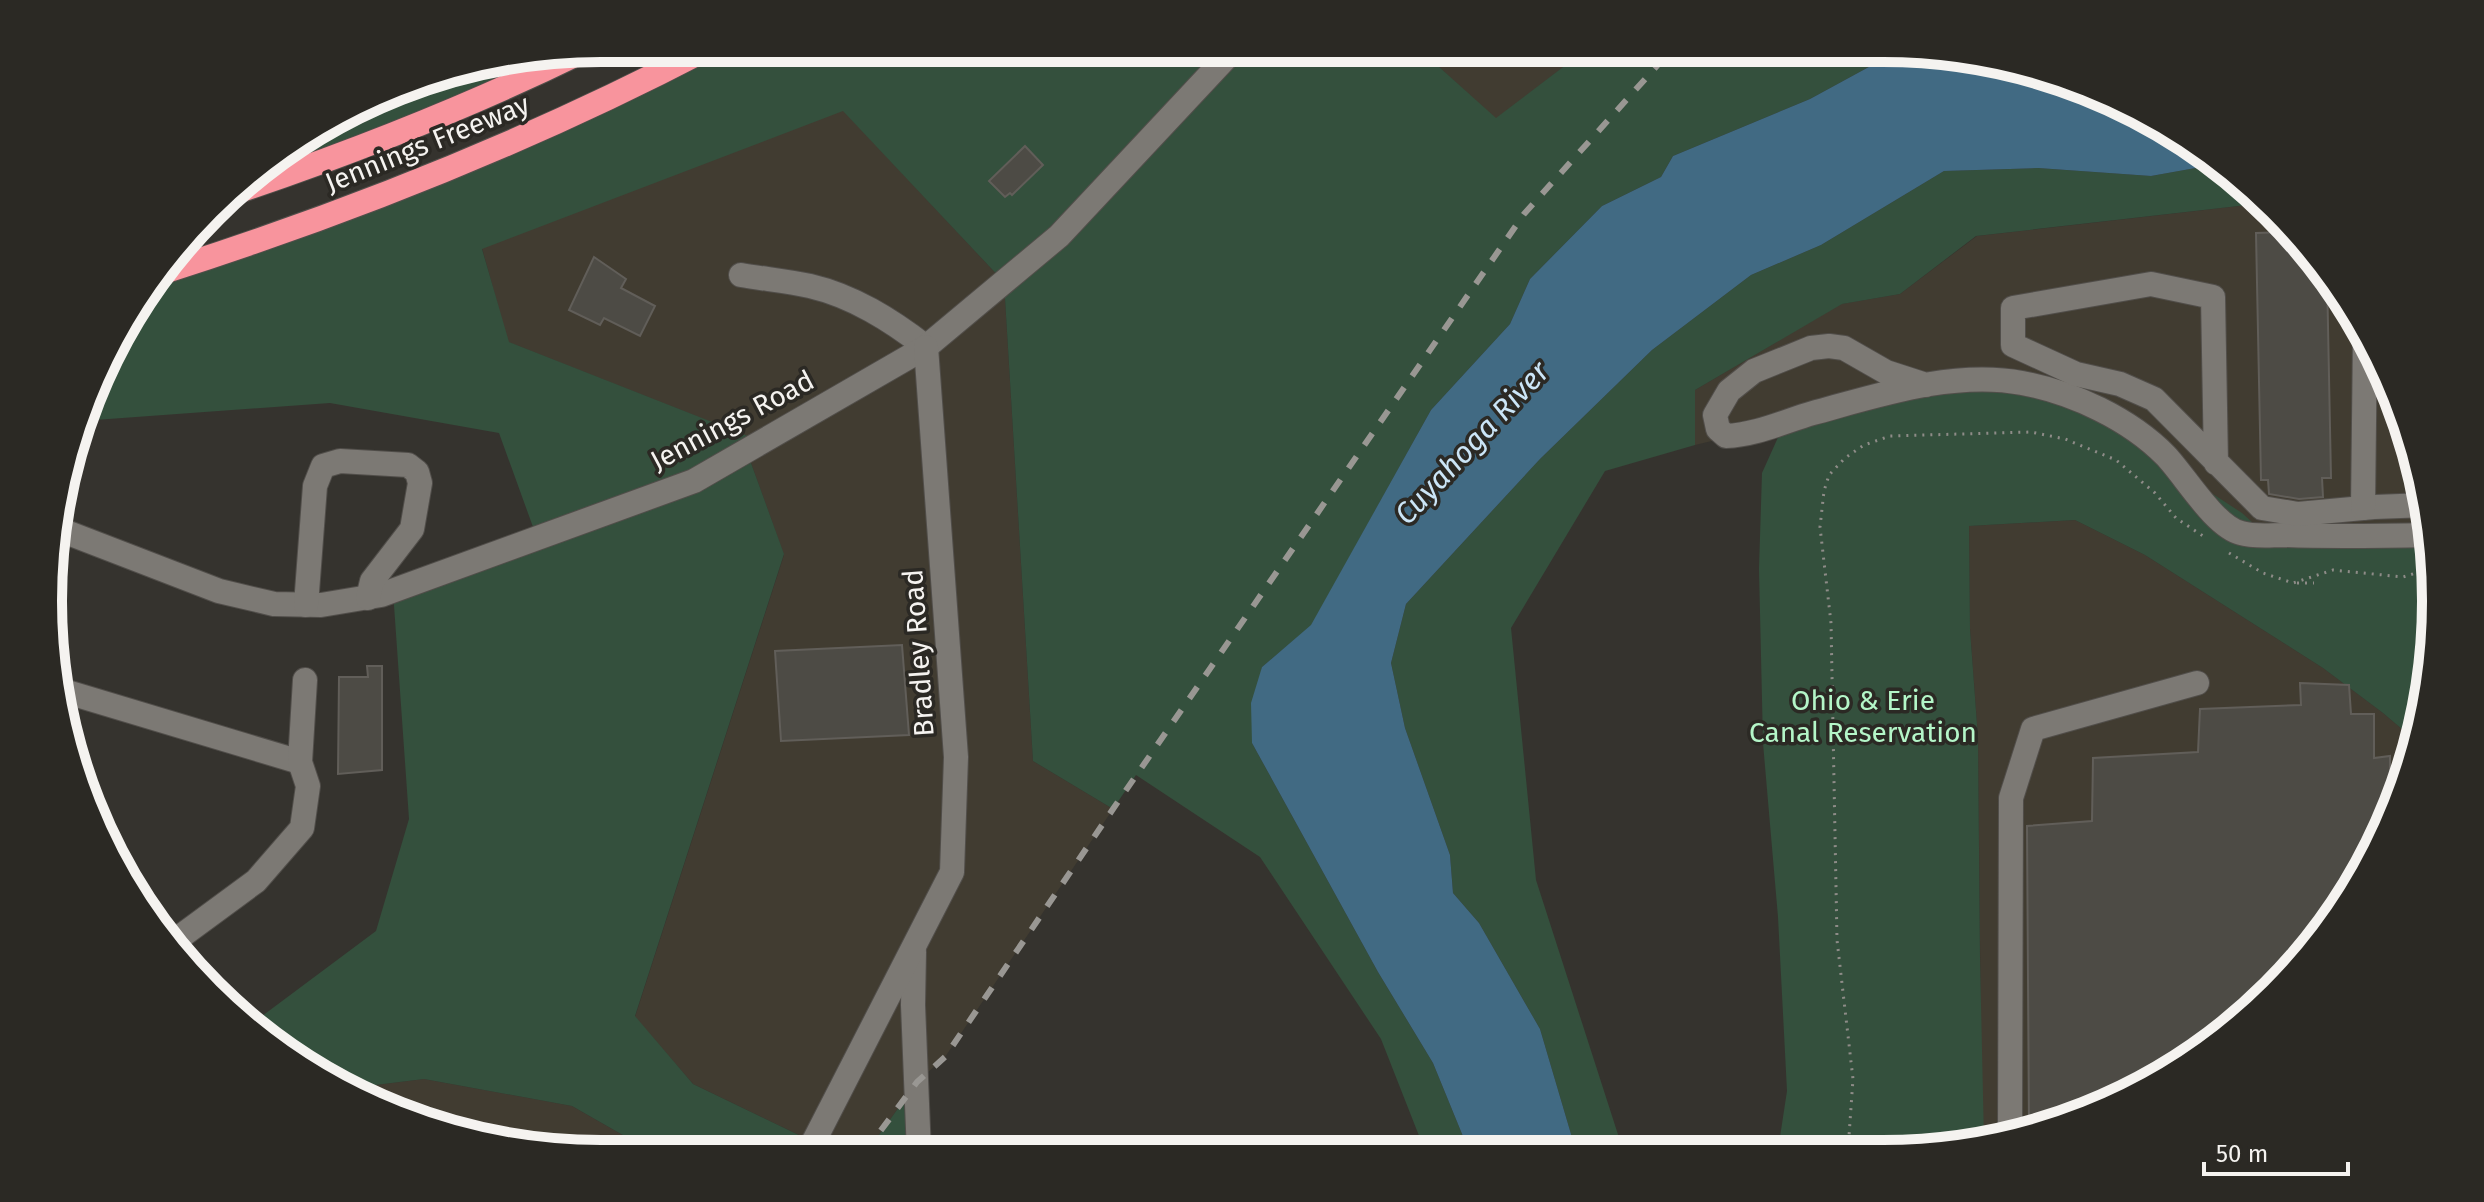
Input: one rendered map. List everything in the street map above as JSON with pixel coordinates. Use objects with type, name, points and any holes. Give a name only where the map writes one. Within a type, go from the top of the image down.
[{"type":"highway","name":"Jennings Freeway","points":[[178,267],[325,218],[440,173],[574,114],[680,62]]},
{"type":"highway","name":"Jennings Freeway","points":[[262,182],[398,132],[556,64]]},
{"type":"street","name":"Jennings Road","points":[[67,532],[219,591],[274,604],[321,605],[381,595],[694,481],[926,347],[1059,236],[1222,62]]},
{"type":"street","points":[[741,275],[811,286],[851,300],[893,322],[926,347]]},
{"type":"street","points":[[2216,463],[2213,297],[2151,284],[2013,308],[2013,345],[2076,374],[2120,384],[2154,399],[2216,463],[2262,508],[2298,514],[2413,506]]},
{"type":"street","name":"Bradley Road","points":[[815,1140],[952,872],[956,757],[926,347]]},
{"type":"street","points":[[1926,385],[1886,372],[1844,348],[1820,347],[1754,371],[1729,391],[1715,415],[1718,429],[1726,436],[1739,435],[1926,385],[1974,380],[2020,382],[2055,391],[2126,425],[2165,455],[2211,512],[2239,533],[2313,537],[2417,535]]},
{"type":"street","points":[[2363,508],[2365,361]]},
{"type":"street","points":[[306,605],[315,486],[323,466],[340,461],[408,465],[417,472],[420,483],[412,529],[372,581],[368,598]]},
{"type":"street","points":[[180,937],[256,881],[302,828],[308,786],[300,762],[305,680]]},
{"type":"street","points":[[2010,1125],[2011,798],[2033,729],[2197,683]]},
{"type":"street","points":[[70,693],[300,762]]},
{"type":"street","name":"Bradley Road","points":[[914,945],[918,1140]]},
{"type":"path","points":[[1849,1140],[1853,1079],[1837,940],[1831,623],[1820,527],[1829,475],[1845,458],[1864,445],[1890,436],[2031,432],[2065,439],[2116,460],[2155,493],[2176,518],[2209,540]]},
{"type":"path","points":[[2221,548],[2263,573],[2293,583],[2314,583]]},
{"type":"path","points":[[2293,583],[2305,579]]},
{"type":"shaded area","points":[[1433,62],[1570,62],[1496,119]]},
{"type":"shaded area","points":[[843,110],[1004,282],[1033,761],[1113,809],[945,1057],[917,1082],[875,1140],[809,1140],[693,1084],[635,1017],[784,555],[747,452],[762,442],[508,342],[482,248]]},
{"type":"shaded area","points":[[2248,205],[2311,273],[2350,332],[2366,363],[2381,395],[2404,461],[2417,535],[2313,537],[1757,430],[1695,445],[1695,390],[1841,304],[1900,294],[1977,236]]},
{"type":"shaded area","points":[[2075,520],[2145,555],[2323,668],[2406,732],[2381,807],[2350,870],[2311,929],[2264,982],[2211,1029],[2152,1068],[2089,1099],[2023,1122],[1982,1131],[1978,738],[1970,629],[1969,526]]},
{"type":"shaded area","points":[[424,1079],[572,1106],[632,1140],[566,1139],[496,1130],[428,1111],[367,1086]]},
{"type":"green space","points":[[675,62],[1434,62],[1496,118],[1570,62],[1878,62],[1810,99],[1673,156],[1661,177],[1602,206],[1530,279],[1510,324],[1431,410],[1311,626],[1262,667],[1252,743],[1378,972],[1433,1063],[1464,1140],[1421,1140],[1381,1039],[1260,857],[1136,775],[1113,809],[1033,761],[1004,282],[843,111],[482,249],[509,342],[763,442],[747,452],[784,554],[635,1016],[693,1084],[809,1140],[632,1140],[572,1106],[424,1079],[367,1086],[331,1068],[273,1029],[260,1018],[376,931],[409,819],[393,591],[537,538],[499,433],[330,403],[94,420],[134,331],[173,273],[179,266],[224,253]]},
{"type":"green space","points":[[549,65],[264,181],[331,134],[395,103],[461,80]]},
{"type":"green space","points":[[2202,167],[2248,205],[1976,236],[1900,294],[1842,304],[1695,390],[1695,445],[1605,471],[1511,628],[1536,880],[1620,1140],[1573,1140],[1540,1029],[1479,923],[1453,893],[1450,855],[1405,728],[1391,663],[1406,604],[1540,459],[1652,350],[1751,275],[1821,245],[1944,171],[2038,168],[2151,176]]},
{"type":"green space","name":"Ohio & Erie Canal Reservation","points":[[1926,385],[2055,391],[2242,513],[2265,534],[2417,535],[2421,566],[2421,636],[2406,732],[2323,668],[2145,555],[2075,520],[1969,526],[1970,629],[1978,738],[1984,1131],[1918,1139],[1780,1140],[1787,1091],[1778,917],[1763,743],[1759,569],[1762,473],[1780,433]]},
{"type":"green space","points":[[917,1082],[919,1140],[875,1140]]},
{"type":"water","name":"Cuyahoga River","points":[[1878,62],[1918,63],[1988,72],[2023,80],[2089,103],[2152,134],[2202,167],[2151,176],[2038,168],[1944,171],[1821,245],[1751,275],[1652,350],[1540,459],[1406,604],[1391,663],[1405,728],[1450,855],[1453,893],[1479,923],[1540,1029],[1573,1140],[1464,1140],[1433,1063],[1378,972],[1252,743],[1251,703],[1262,667],[1311,625],[1431,410],[1510,324],[1530,279],[1602,206],[1661,177],[1673,156],[1810,99]]},
{"type":"building","points":[[1025,146],[1043,165],[1012,195],[1010,193],[1005,197],[989,181]]},
{"type":"building","points":[[2276,232],[2327,297],[2331,478],[2322,478],[2323,497],[2299,499],[2269,494],[2268,480],[2261,480],[2256,233]]},
{"type":"building","points":[[594,257],[626,279],[621,288],[655,306],[640,336],[604,318],[600,325],[569,310]]},
{"type":"building","points":[[902,645],[909,735],[781,741],[775,651]]},
{"type":"building","points":[[367,666],[382,666],[382,770],[338,774],[339,677],[368,677]]},
{"type":"building","points":[[2300,683],[2349,685],[2351,714],[2374,714],[2374,758],[2390,756],[2390,782],[2381,807],[2350,870],[2331,900],[2311,929],[2264,982],[2211,1029],[2152,1068],[2121,1084],[2029,1120],[2027,826],[2092,821],[2093,758],[2198,752],[2200,709],[2301,705]]},
{"type":"railway","points":[[874,1140],[917,1082],[945,1057],[1524,214],[1660,62]]}]
